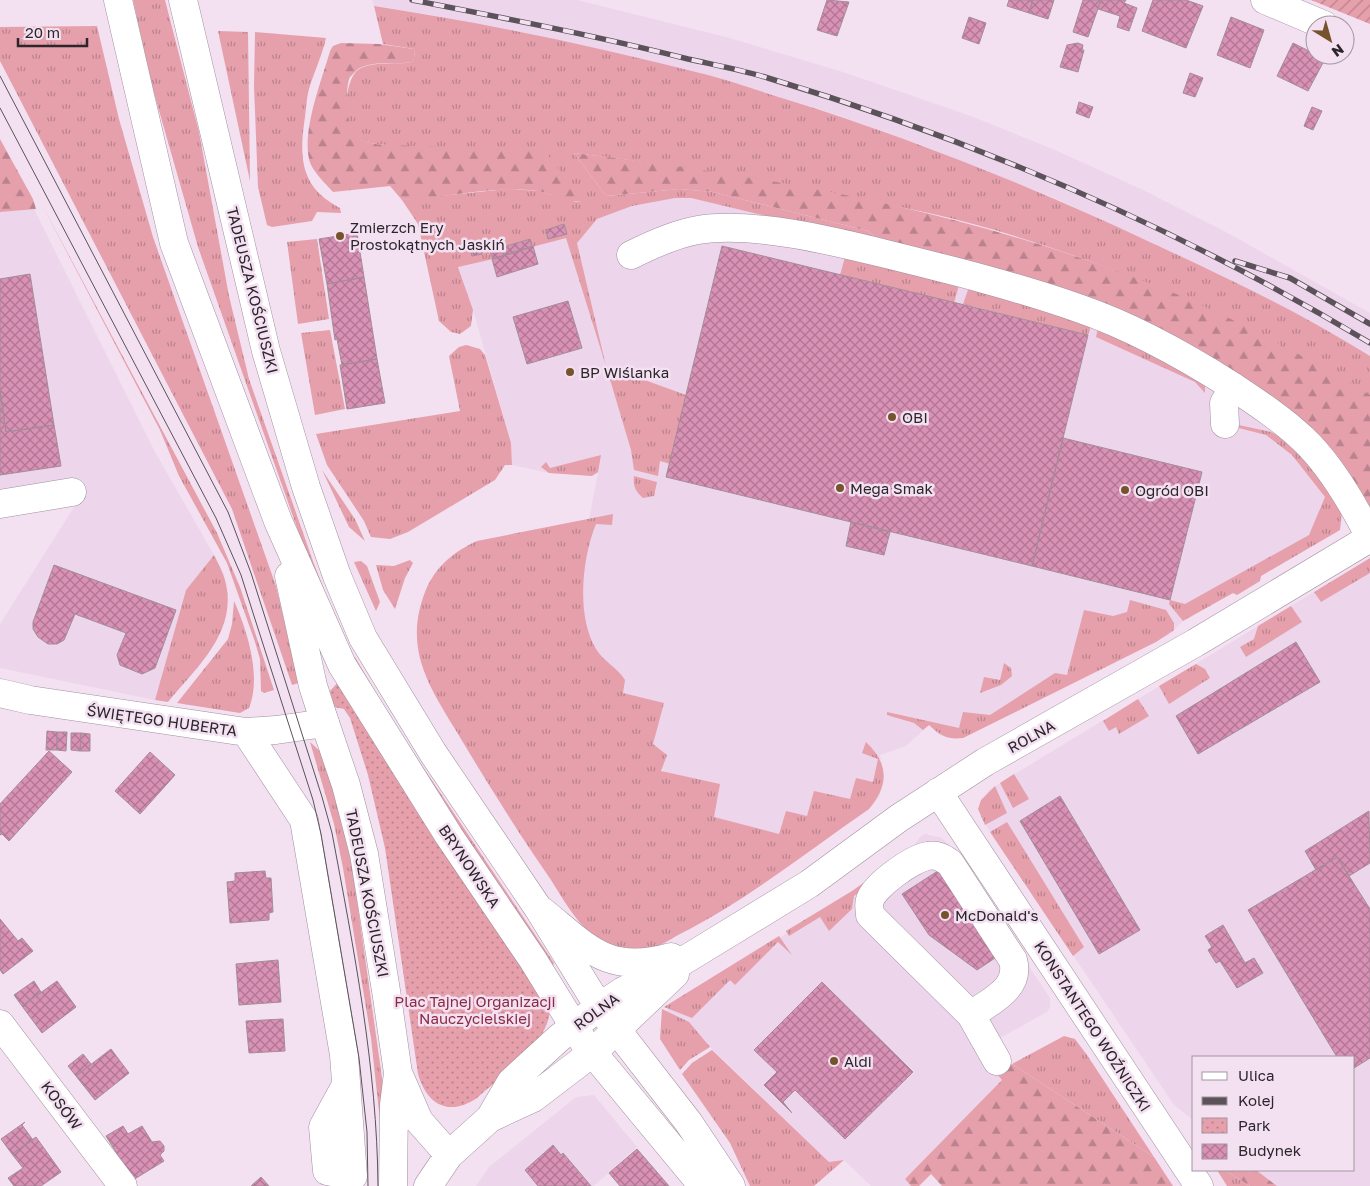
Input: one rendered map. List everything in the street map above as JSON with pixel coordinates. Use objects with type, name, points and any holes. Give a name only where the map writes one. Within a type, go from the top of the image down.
[{"type":"street","points":[[118,0],[174,243],[278,521]]},
{"type":"street","name":"TADEUSZA KOŚCIUSZKI","points":[[183,0],[266,351],[306,487],[336,576],[363,638],[393,689],[433,753],[538,908]]},
{"type":"street","points":[[1265,0],[1305,17]]},
{"type":"street","points":[[632,255],[659,241],[698,230],[729,228],[769,232],[848,245],[1003,283],[1080,308],[1140,335],[1204,368],[1304,440],[1345,492],[1370,537]]},
{"type":"street","points":[[1224,424],[1224,403],[1234,388]]},
{"type":"street","points":[[0,504],[72,492]]},
{"type":"street","name":"TADEUSZA KOŚCIUSZKI","points":[[278,521],[312,679],[346,785],[364,854],[398,1073],[394,1105],[393,1186]]},
{"type":"street","name":"BRYNOWSKA","points":[[278,521],[342,665],[433,812],[533,960],[592,1053],[703,1186]]},
{"type":"street","name":"ROLNA","points":[[428,1186],[450,1155],[490,1118],[511,1082],[599,1007],[702,949],[809,884],[938,792],[985,762],[1195,643],[1370,537]]},
{"type":"street","name":"ŚWIĘTEGO HUBERTA","points":[[0,693],[30,700],[246,732],[276,730],[326,722]]},
{"type":"street","points":[[246,732],[304,820],[332,974],[346,1084]]},
{"type":"street","name":"KONSTANTEGO WOŹNICZKI","points":[[938,792],[1199,1186]]},
{"type":"street","points":[[971,1015],[1005,991],[1011,984],[1016,968],[1013,960],[950,863],[942,857],[930,855],[920,857],[875,890],[869,902],[870,915],[971,1015],[997,1060]]},
{"type":"street","points":[[538,908],[588,948],[614,962],[636,964],[658,961],[702,949]]},
{"type":"street","points":[[538,908],[599,1007],[688,1123],[731,1186]]},
{"type":"street","name":"ROLNA","points":[[490,1118],[533,1098],[592,1053],[702,949]]},
{"type":"street","name":"KOSÓW","points":[[0,1024],[124,1186]]},
{"type":"street","points":[[398,1073],[419,1121],[450,1155]]},
{"type":"shaded area","points":[[372,0],[577,0],[726,37],[843,72],[971,116],[1055,150],[1141,189],[1226,232],[1370,313],[1370,356],[1342,339],[1213,271],[1061,201],[919,144],[837,115],[709,76],[590,47],[432,15],[374,6]]},
{"type":"shaded area","points":[[675,198],[691,198],[850,236],[1019,296],[1201,374],[1277,428],[1342,520],[1340,530],[1261,576],[1260,581],[1237,595],[1233,593],[1199,611],[1183,621],[1169,635],[963,738],[948,738],[939,735],[929,725],[906,746],[880,755],[884,778],[879,797],[869,809],[750,892],[598,680],[579,618],[581,561],[598,473],[592,476],[549,473],[512,465],[511,443],[473,310],[454,254],[570,216],[577,242],[597,219],[632,206]]},
{"type":"shaded area","points":[[34,209],[155,452],[214,555],[186,590],[155,700],[0,668],[0,624],[76,504],[0,512],[0,212]]},
{"type":"shaded area","points":[[1370,573],[1370,1186],[1277,1186],[1257,1171],[1355,1171],[1355,1056],[1192,1056],[1192,1119],[1174,1105],[990,832],[978,809],[988,791],[1000,783],[1314,592],[1321,602]]},
{"type":"shaded area","points":[[925,834],[942,838],[947,843],[1050,998],[1050,1007],[1047,1012],[975,1052],[1003,1080],[905,1179],[911,1186],[871,1186],[844,1160],[829,1162],[711,1048],[663,1013],[852,891],[912,848],[920,837]]},
{"type":"shaded area","points":[[594,1095],[637,1147],[594,1186],[476,1186],[489,1167],[576,1097]]},
{"type":"green space","points":[[133,0],[165,0],[199,132],[229,296],[249,379],[314,564],[339,627],[348,644],[344,650],[319,590],[198,247],[152,86]]},
{"type":"green space","points":[[1311,0],[1370,0],[1370,24],[1355,18],[1355,15],[1348,15]]},
{"type":"green space","points":[[374,6],[542,36],[708,75],[879,130],[1017,183],[1180,256],[1263,296],[1344,340],[1370,356],[1370,396],[1276,343],[1178,296],[1076,256],[1025,239],[910,209],[689,169],[574,153],[606,196],[680,189],[713,192],[868,231],[877,238],[850,236],[691,198],[675,198],[632,206],[597,219],[577,243],[606,366],[566,238],[532,247],[529,239],[491,251],[493,259],[458,267],[473,310],[471,326],[460,334],[451,332],[439,321],[418,224],[402,200],[507,189],[540,191],[576,202],[582,201],[386,145],[367,142],[354,135],[348,125],[346,107],[349,88],[356,72],[366,66],[406,63],[412,62],[415,58],[414,49],[383,44]]},
{"type":"green space","points":[[97,26],[119,119],[153,237],[276,586],[299,683],[292,685],[232,509],[0,61],[0,27]]},
{"type":"green space","points":[[218,31],[248,32],[250,181]]},
{"type":"green space","points":[[255,32],[326,38],[308,93],[302,150],[303,162],[311,183],[318,192],[340,208],[341,213],[317,212],[312,221],[272,227],[267,225],[258,187],[254,87]]},
{"type":"green space","points":[[341,43],[379,44],[414,49],[415,58],[412,62],[364,66],[350,77],[347,89],[349,123],[354,134],[364,141],[386,145],[544,150],[583,201],[571,201],[544,192],[521,190],[486,191],[402,200],[390,186],[333,192],[318,176],[311,165],[308,153],[308,139],[317,92],[330,51],[333,46]]},
{"type":"green space","points":[[0,139],[33,199],[36,209],[0,212]]},
{"type":"green space","points":[[574,153],[727,174],[880,202],[1030,242],[1104,266],[1176,294],[1274,341],[1370,395],[1370,508],[1261,394],[877,238],[868,231],[713,192],[680,189],[606,196]]},
{"type":"green space","points":[[40,201],[217,533],[240,587],[274,690],[264,693],[261,691],[260,659],[227,563],[179,476],[160,430]]},
{"type":"green space","points":[[317,239],[329,319],[298,324],[287,242]]},
{"type":"green space","points":[[845,257],[959,285],[954,303],[840,275]]},
{"type":"green space","points":[[969,287],[1091,326],[1088,335],[963,304]]},
{"type":"green space","points":[[1098,328],[1199,378],[1205,386],[1205,393],[1195,382],[1096,337]]},
{"type":"green space","points":[[330,330],[345,409],[315,415],[301,333]]},
{"type":"green space","points":[[466,345],[480,349],[485,355],[511,443],[512,465],[505,465],[495,480],[408,532],[390,539],[371,537],[364,521],[327,465],[316,434],[460,411],[449,356],[459,347]]},
{"type":"green space","points":[[606,366],[686,395],[670,464],[660,461],[658,476],[634,470],[631,450]]},
{"type":"green space","points":[[1234,424],[1271,432],[1283,438],[1309,461],[1342,510],[1340,530],[1261,576],[1260,581],[1237,595],[1233,593],[1183,621],[1169,604],[1170,600],[1185,604],[1309,535],[1325,497],[1292,455],[1266,435],[1231,426]]},
{"type":"green space","points":[[601,455],[598,472],[592,476],[549,473],[541,467],[546,462],[550,468]]},
{"type":"green space","points":[[322,470],[355,519],[365,541],[349,527]]},
{"type":"green space","points":[[634,476],[657,482],[654,496],[643,498],[636,491]]},
{"type":"green space","points":[[613,514],[612,525],[596,524],[587,553],[583,587],[586,620],[596,649],[625,680],[623,693],[664,703],[653,744],[667,755],[661,771],[720,784],[714,817],[779,834],[786,811],[807,816],[814,791],[850,799],[856,778],[873,782],[878,759],[862,753],[866,742],[879,758],[884,775],[880,792],[869,809],[729,906],[662,944],[644,950],[623,948],[603,942],[591,934],[574,915],[507,814],[445,712],[428,680],[418,647],[419,612],[425,592],[434,575],[446,561],[460,550],[477,541]]},
{"type":"green space","points":[[214,555],[224,577],[228,598],[226,616],[221,632],[213,647],[168,702],[155,700],[186,590]]},
{"type":"green space","points":[[1370,558],[1370,573],[1321,602],[1314,592]]},
{"type":"green space","points":[[410,560],[413,563],[405,578],[395,609],[383,590],[376,565],[394,566]]},
{"type":"green space","points":[[361,561],[367,566],[380,602],[376,611],[354,562]]},
{"type":"green space","points":[[1130,600],[1166,610],[1174,623],[1174,630],[1156,642],[963,738],[944,736],[929,725],[923,730],[914,723],[887,715],[887,712],[959,728],[963,712],[990,715],[1055,673],[1067,675],[1084,610],[1113,616],[1127,612]]},
{"type":"green space","points":[[234,601],[244,625],[251,653],[254,682],[249,708],[240,713],[177,703],[228,639],[232,624]]},
{"type":"green space","points":[[1291,606],[1302,622],[1246,657],[1240,647],[1254,639],[1258,626]]},
{"type":"green space","points":[[355,657],[395,725],[554,963],[552,968],[350,663]]},
{"type":"green space","points":[[1004,663],[1011,668],[1012,676],[1001,685],[980,693],[984,677],[1000,680]]},
{"type":"green space","points":[[1196,664],[1205,669],[1210,678],[1169,704],[1159,686]]},
{"type":"green space","name":"Plac Tajnej Organizacji Nauczycielskiej","points":[[340,680],[550,1007],[548,1021],[534,1046],[477,1098],[457,1107],[440,1105],[433,1100],[427,1094],[418,1074],[385,848],[368,775],[350,718],[344,709],[334,707],[330,691]]},
{"type":"green space","points":[[1138,699],[1149,716],[1119,734],[1116,727],[1109,731],[1103,721]]},
{"type":"green space","points":[[310,742],[322,753],[326,761],[352,865],[384,1092],[381,1130],[371,1038],[343,868],[334,824]]},
{"type":"green space","points":[[1014,774],[1029,799],[1013,808],[1000,783]]},
{"type":"green space","points":[[995,786],[1007,813],[985,825],[978,809],[981,800]]},
{"type":"green space","points":[[1007,822],[1084,947],[1073,956],[990,832]]},
{"type":"green space","points":[[900,857],[903,860],[854,896],[852,909],[829,931],[820,917],[789,936],[786,931],[852,891]]},
{"type":"green space","points":[[779,936],[792,955],[778,942],[735,985],[730,980],[692,1018],[664,1007]]},
{"type":"green space","points":[[662,1009],[689,1022],[710,1047],[689,1060],[680,1070],[660,1039]]},
{"type":"green space","points":[[1064,1036],[1075,1039],[1087,1055],[1154,1157],[1012,1064]]},
{"type":"green space","points":[[712,1050],[829,1162],[844,1160],[814,1186],[750,1186],[730,1143],[682,1074],[692,1063]]},
{"type":"green space","points":[[1012,1064],[1154,1157],[1173,1186],[942,1186],[931,1174],[919,1186],[911,1186],[905,1179],[1002,1080],[996,1073]]},
{"type":"green space","points":[[1218,1171],[1227,1171],[1250,1186],[1227,1186]]},
{"type":"green space","points":[[1227,1171],[1257,1171],[1277,1186],[1250,1186]]},
{"type":"building","points":[[827,0],[849,2],[837,36],[817,30]]},
{"type":"building","points":[[1009,0],[1033,0],[1029,13],[1007,6]]},
{"type":"building","points":[[1033,0],[1054,0],[1048,19],[1029,13]]},
{"type":"building","points":[[1083,0],[1101,0],[1088,37],[1073,32]]},
{"type":"building","points":[[1101,0],[1126,0],[1124,3],[1137,8],[1129,31],[1117,27],[1120,16],[1098,9]]},
{"type":"building","points":[[1153,0],[1186,0],[1203,6],[1186,48],[1142,31]]},
{"type":"building","points":[[969,17],[986,23],[979,44],[962,38]]},
{"type":"building","points":[[1231,17],[1264,30],[1250,68],[1217,55]]},
{"type":"building","points":[[1078,43],[1083,45],[1082,50],[1084,50],[1078,72],[1060,67],[1067,45]]},
{"type":"building","points":[[1293,43],[1305,49],[1305,65],[1322,65],[1308,91],[1277,76]]},
{"type":"building","points":[[1190,73],[1203,78],[1195,97],[1183,93]]},
{"type":"building","points":[[1079,102],[1093,107],[1089,118],[1076,113]]},
{"type":"building","points":[[1312,107],[1322,111],[1313,130],[1304,126]]},
{"type":"building","points":[[564,224],[567,234],[548,239],[546,230]]},
{"type":"building","points":[[357,233],[364,277],[327,284],[319,239]]},
{"type":"building","points":[[530,239],[532,247],[493,259],[490,251]]},
{"type":"building","points":[[533,246],[538,264],[497,277],[492,259]]},
{"type":"building","points":[[722,246],[1088,335],[1032,566],[666,477]]},
{"type":"building","points":[[480,247],[482,254],[472,256],[470,250]]},
{"type":"building","points":[[30,274],[54,425],[6,432],[0,389],[0,279]]},
{"type":"building","points":[[364,277],[377,359],[342,365],[337,339],[335,340],[327,284]]},
{"type":"building","points":[[568,301],[582,348],[527,364],[513,317]]},
{"type":"building","points":[[377,359],[385,403],[347,409],[340,365]]},
{"type":"building","points":[[0,390],[6,432],[54,425],[61,466],[0,475]]},
{"type":"building","points":[[1063,438],[1202,472],[1170,600],[1032,566]]},
{"type":"building","points":[[851,522],[890,532],[884,555],[846,546]]},
{"type":"building","points":[[54,565],[176,610],[155,668],[142,674],[120,665],[117,655],[126,633],[75,614],[64,640],[57,644],[48,644],[38,637],[33,629],[33,622]]},
{"type":"building","points":[[1296,642],[1320,682],[1198,754],[1176,716]]},
{"type":"building","points":[[47,731],[57,732],[57,750],[46,750]]},
{"type":"building","points":[[57,732],[67,732],[66,751],[57,750]]},
{"type":"building","points":[[71,733],[81,733],[80,751],[71,750]]},
{"type":"building","points":[[81,733],[90,734],[90,751],[80,751]]},
{"type":"building","points":[[49,751],[72,772],[9,841],[2,834],[0,835],[0,804]]},
{"type":"building","points":[[150,752],[175,775],[140,814],[115,791]]},
{"type":"building","points":[[1060,796],[1140,930],[1099,954],[1020,821]]},
{"type":"building","points":[[1369,811],[1370,863],[1349,876],[1337,857],[1316,870],[1305,851]]},
{"type":"building","points":[[1337,857],[1370,909],[1370,1058],[1355,1067],[1355,1056],[1336,1056],[1248,910]]},
{"type":"building","name":"McDonald's","points":[[944,867],[1001,954],[977,970],[929,935],[902,894]]},
{"type":"building","points":[[265,871],[266,878],[271,878],[273,912],[269,913],[269,920],[230,923],[227,882],[235,881],[235,873]]},
{"type":"building","points":[[0,919],[18,941],[22,938],[33,951],[3,974],[0,970]]},
{"type":"building","points":[[1223,925],[1245,963],[1254,958],[1263,973],[1237,988],[1220,961],[1216,963],[1208,950],[1212,947],[1205,936]]},
{"type":"building","points":[[278,960],[281,1002],[239,1005],[236,964]]},
{"type":"building","points":[[34,981],[41,992],[22,1006],[14,995]]},
{"type":"building","points":[[57,981],[76,1007],[42,1033],[22,1006]]},
{"type":"building","name":"Aldi","points":[[822,982],[913,1072],[845,1139],[795,1090],[783,1102],[792,1113],[764,1085],[777,1072],[754,1050]]},
{"type":"building","points":[[283,1019],[285,1051],[249,1053],[246,1021]]},
{"type":"building","points":[[111,1049],[129,1073],[95,1100],[76,1076]]},
{"type":"building","points":[[83,1054],[91,1064],[76,1076],[68,1066]]},
{"type":"building","points":[[25,1122],[22,1125],[33,1140],[12,1154],[1,1139]]},
{"type":"building","points":[[123,1126],[128,1134],[142,1126],[152,1142],[160,1141],[164,1146],[164,1151],[160,1155],[164,1161],[133,1180],[106,1136]]},
{"type":"building","points":[[36,1137],[61,1172],[41,1186],[14,1186],[8,1178],[23,1168],[12,1154]]},
{"type":"building","points":[[553,1145],[561,1155],[563,1153],[591,1186],[538,1186],[525,1170]]},
{"type":"building","points":[[637,1149],[669,1186],[620,1186],[609,1173]]},
{"type":"building","points":[[261,1177],[269,1186],[251,1186]]},
{"type":"tram line","points":[[0,76],[228,512],[251,573],[332,833],[356,965],[369,1053],[377,1141],[378,1186]]},
{"type":"tram line","points":[[0,108],[216,518],[241,575],[313,800],[321,834],[359,1058],[367,1132],[368,1186]]},
{"type":"railway","points":[[412,0],[585,35],[748,72],[924,130],[1001,160],[1152,226],[1299,302],[1370,343]]},
{"type":"railway","points":[[1235,261],[1290,278],[1370,324]]},
{"type":"place","name":"Zmierzch Ery Prostokątnych Jaskiń","points":[[340,236]]},
{"type":"place","name":"BP Wiślanka","points":[[570,372]]},
{"type":"place","name":"OBI","points":[[892,417]]},
{"type":"place","name":"Mega Smak","points":[[840,488]]},
{"type":"place","name":"Ogród OBI","points":[[1125,490]]},
{"type":"place","name":"McDonald's","points":[[945,915]]},
{"type":"place","name":"Aldi","points":[[834,1061]]}]
